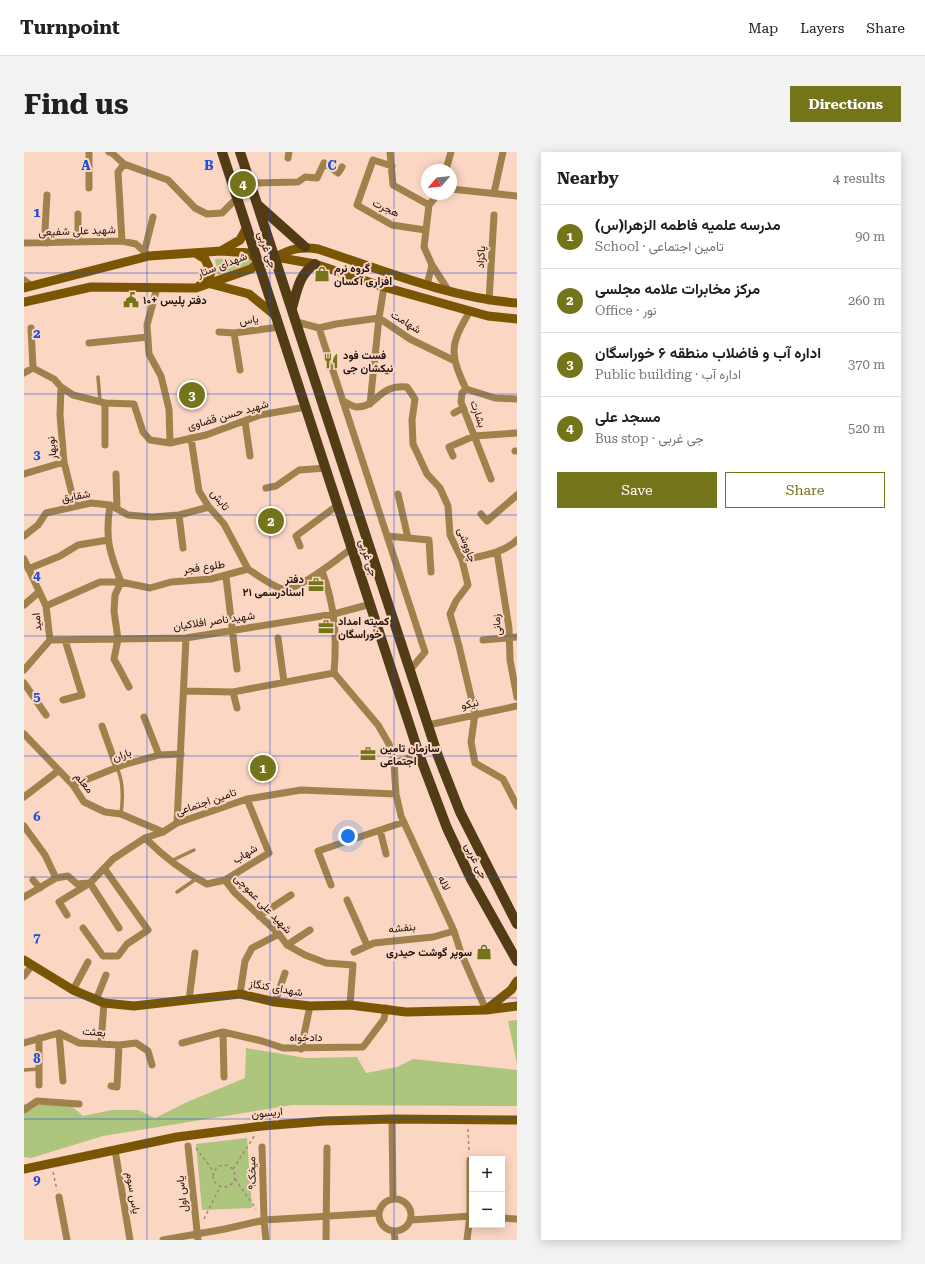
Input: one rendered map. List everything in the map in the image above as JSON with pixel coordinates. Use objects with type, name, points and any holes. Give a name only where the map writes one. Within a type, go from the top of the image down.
[{"type":"main road","name":"جی غربی","points":[[222,152],[277,316],[419,754],[447,828],[471,879],[517,961]]},
{"type":"main road","name":"جی غربی","points":[[240,152],[276,257],[428,725],[460,812],[517,924]]},
{"type":"main road","points":[[258,204],[305,247]]},
{"type":"main road","points":[[221,251],[240,240],[247,227]]},
{"type":"main road","points":[[259,262],[276,257],[287,251],[305,247],[318,249],[427,285],[489,301],[517,303]]},
{"type":"main road","name":"شهدای ستار","points":[[24,302],[91,287],[196,288],[251,269],[259,262],[250,253],[221,251],[147,254],[28,287]]},
{"type":"main road","points":[[194,253],[205,259],[211,272],[209,278],[196,288]]},
{"type":"main road","points":[[276,257],[315,264],[384,287],[488,316],[517,319]]},
{"type":"main road","points":[[292,308],[303,275],[306,270],[315,264]]},
{"type":"main road","points":[[211,284],[249,294],[277,316]]},
{"type":"main road","name":"شهدای کنگاز","points":[[28,963],[73,990],[100,1002],[134,1006],[240,994],[275,1002],[310,1006],[350,1005],[386,1008],[406,1012],[486,1010],[517,1006]]},
{"type":"main road","points":[[486,1010],[511,990],[517,981]]},
{"type":"main road","name":"اریسون","points":[[24,1169],[177,1136],[262,1126],[324,1121],[392,1119],[467,1121],[513,1120]]},
{"type":"street","points":[[89,152],[89,188]]},
{"type":"street","points":[[111,152],[124,164],[168,180],[195,208],[207,214],[222,213],[237,198]]},
{"type":"street","points":[[390,152],[393,185],[429,205]]},
{"type":"street","points":[[448,164],[451,152]]},
{"type":"street","points":[[494,193],[503,152]]},
{"type":"street","name":"هجرت","points":[[392,166],[373,160],[357,205],[392,225],[425,230]]},
{"type":"street","points":[[250,183],[298,182],[305,177],[317,178],[324,163],[338,173],[342,167]]},
{"type":"street","points":[[122,241],[118,172],[124,164]]},
{"type":"street","points":[[457,190],[517,196]]},
{"type":"street","points":[[47,195],[45,230],[47,243]]},
{"type":"street","points":[[433,200],[429,205],[424,247],[432,265],[448,290]]},
{"type":"street","points":[[78,214],[78,242]]},
{"type":"street","name":"پاکزاد","points":[[489,301],[494,215]]},
{"type":"street","points":[[147,254],[153,217]]},
{"type":"street","name":"شهید علی شفیعی","points":[[24,242],[47,243],[122,241],[136,244],[147,254]]},
{"type":"street","points":[[427,285],[432,265]]},
{"type":"street","points":[[24,280],[28,287]]},
{"type":"street","points":[[343,401],[356,407],[370,404],[379,318],[384,287]]},
{"type":"street","points":[[158,288],[147,325],[149,354],[161,376],[169,409],[170,443]]},
{"type":"street","name":"بشارت","points":[[470,311],[456,335],[455,361],[466,389],[462,393],[461,402],[491,479]]},
{"type":"street","name":"شهامت","points":[[319,328],[379,318],[410,339],[455,361]]},
{"type":"street","points":[[297,322],[319,328],[425,652],[410,670]]},
{"type":"street","name":"یاس","points":[[240,370],[234,333],[280,327]]},
{"type":"street","points":[[24,372],[33,368],[31,328]]},
{"type":"street","points":[[219,332],[234,333]]},
{"type":"street","points":[[89,343],[148,337]]},
{"type":"street","name":"شهید حسن قضاوی","points":[[33,368],[54,379],[61,388],[73,395],[103,403],[134,404],[143,432],[150,440],[170,443],[206,435],[260,415],[306,407]]},
{"type":"street","name":"چاووشی","points":[[370,404],[379,394],[395,386],[407,387],[415,399],[412,420],[413,444],[427,474],[440,488],[448,506],[450,535],[462,560],[468,585],[456,601],[450,614],[475,714]]},
{"type":"street","name":"نوبهار","points":[[61,388],[60,415],[64,462],[75,506]]},
{"type":"street","points":[[466,389],[495,398],[517,399]]},
{"type":"street","points":[[103,403],[105,445]]},
{"type":"street","points":[[454,413],[463,408]]},
{"type":"street","points":[[245,421],[250,456]]},
{"type":"street","points":[[453,456],[449,447],[474,436],[517,432]]},
{"type":"street","name":"تابش","points":[[191,438],[200,491],[209,507],[224,524],[248,569]]},
{"type":"street","points":[[24,474],[64,462]]},
{"type":"street","points":[[266,488],[276,486],[299,470],[326,468]]},
{"type":"street","points":[[116,474],[117,509]]},
{"type":"street","points":[[398,494],[408,538]]},
{"type":"street","points":[[481,514],[487,521],[517,495]]},
{"type":"street","name":"شقایق","points":[[24,536],[38,525],[46,513],[91,503],[110,505],[128,515],[146,517],[179,515],[209,507]]},
{"type":"street","points":[[110,505],[106,528],[110,556],[121,582],[114,595],[114,611],[118,639],[114,659],[128,687]]},
{"type":"street","points":[[300,546],[296,536],[338,505]]},
{"type":"street","points":[[179,515],[183,548]]},
{"type":"street","points":[[387,536],[430,540],[431,572]]},
{"type":"street","points":[[28,570],[60,556],[78,545],[108,540]]},
{"type":"street","points":[[462,560],[497,552],[511,546],[517,540]]},
{"type":"street","points":[[248,569],[283,589],[291,588],[322,571],[352,548]]},
{"type":"street","name":"زمانی","points":[[497,552],[505,596],[510,660],[517,697]]},
{"type":"street","name":"امید","points":[[24,559],[46,606],[50,640]]},
{"type":"street","name":"طلوع فجر","points":[[46,606],[100,582],[121,582],[150,588],[171,582],[226,577],[248,569]]},
{"type":"street","points":[[322,571],[334,614],[337,642],[334,673],[378,725],[389,744],[394,763],[419,754]]},
{"type":"street","points":[[226,577],[237,669]]},
{"type":"street","points":[[24,606],[39,592]]},
{"type":"street","name":"شهید ناصر افلاکیان","points":[[50,640],[186,638],[334,614],[371,604]]},
{"type":"street","points":[[483,640],[517,637]]},
{"type":"street","points":[[177,823],[186,638]]},
{"type":"street","points":[[278,638],[284,682]]},
{"type":"street","points":[[24,670],[50,640]]},
{"type":"street","points":[[63,700],[82,695],[65,640]]},
{"type":"street","points":[[184,691],[233,692],[334,673]]},
{"type":"street","points":[[24,683],[46,715]]},
{"type":"street","points":[[233,692],[237,708]]},
{"type":"street","name":"نیکو","points":[[428,725],[517,706]]},
{"type":"street","points":[[475,714],[471,742],[475,762],[503,779],[517,806]]},
{"type":"street","points":[[144,717],[159,755]]},
{"type":"street","points":[[102,726],[118,768]]},
{"type":"street","name":"معلم","points":[[24,734],[73,785],[84,802],[105,812],[121,814],[164,832]]},
{"type":"street","name":"باران","points":[[73,785],[118,768],[159,755],[181,754]]},
{"type":"street","name":"لاله","points":[[394,763],[396,794],[404,822],[454,931],[461,953],[486,1010]]},
{"type":"street","points":[[24,797],[58,771]]},
{"type":"street","name":"تامین اجتماعی","points":[[66,915],[59,902],[90,883],[112,859],[145,838],[164,832],[177,823],[247,799],[301,790],[396,794]]},
{"type":"street","name":"شهاب","points":[[224,880],[269,853],[247,799]]},
{"type":"street","points":[[330,885],[318,851],[404,822]]},
{"type":"street","points":[[24,826],[45,855],[56,878]]},
{"type":"street","points":[[380,830],[386,854]]},
{"type":"street","name":"شهید علی عموچی","points":[[145,838],[170,861],[196,879],[207,884],[224,880],[235,893],[279,934],[287,945],[305,955],[326,963],[353,966],[350,1005]]},
{"type":"street","points":[[83,928],[103,956],[118,956],[127,944],[148,930],[104,868]]},
{"type":"street","points":[[24,897],[56,878],[68,876],[77,884],[90,883],[119,928]]},
{"type":"street","points":[[33,880],[40,888]]},
{"type":"street","points":[[260,916],[291,895]]},
{"type":"street","points":[[347,900],[367,946]]},
{"type":"street","points":[[287,945],[310,930]]},
{"type":"street","name":"بنفشه","points":[[354,952],[374,942],[432,937],[454,931]]},
{"type":"street","points":[[240,994],[245,961],[252,948],[279,934]]},
{"type":"street","points":[[189,1000],[195,953]]},
{"type":"street","points":[[73,990],[88,962]]},
{"type":"street","points":[[24,976],[28,963]]},
{"type":"street","points":[[275,1002],[285,973]]},
{"type":"street","points":[[102,1043],[100,1002],[106,974]]},
{"type":"street","points":[[301,1048],[310,1006]]},
{"type":"street","name":"دادخواه","points":[[182,1043],[223,1032],[262,1041],[283,1048],[363,1047],[384,1019],[386,1008]]},
{"type":"street","points":[[223,1032],[224,1078]]},
{"type":"street","points":[[24,1043],[59,1033],[63,1082]]},
{"type":"street","name":"بعثت","points":[[59,1033],[79,1043],[119,1045],[136,1043],[148,1051],[152,1065]]},
{"type":"street","points":[[39,1038],[39,1085]]},
{"type":"street","points":[[111,1086],[117,1087],[119,1045]]},
{"type":"street","points":[[24,1110],[37,1101],[79,1104]]},
{"type":"street","points":[[392,1119],[393,1198]]},
{"type":"street","name":"یاس اول","points":[[188,1146],[197,1237]]},
{"type":"street","name":"میخک۹","points":[[262,1147],[266,1240]]},
{"type":"street","points":[[326,1240],[327,1148]]},
{"type":"street","name":"یاس سوم","points":[[115,1150],[130,1240]]},
{"type":"street","points":[[59,1197],[66,1240]]},
{"type":"street","points":[[393,1198],[399,1198],[408,1204],[411,1209],[411,1220],[404,1228],[394,1231],[385,1227],[379,1213],[383,1203],[393,1198]]},
{"type":"street","points":[[163,1240],[197,1237],[264,1220],[379,1213]]},
{"type":"street","points":[[411,1220],[469,1216]]},
{"type":"street","points":[[505,1218],[517,1219]]},
{"type":"street","points":[[467,1240],[469,1228]]},
{"type":"street","points":[[394,1231],[395,1240]]},
{"type":"lane","points":[[98,376],[103,403]]},
{"type":"lane","points":[[118,768],[122,777],[121,814]]},
{"type":"lane","points":[[170,861],[194,850]]},
{"type":"lane","points":[[177,892],[196,879]]},
{"type":"lane","points":[[24,1070],[39,1069]]},
{"type":"path","points":[[467,1121],[470,1156]]},
{"type":"path","points":[[232,1169],[262,1126]]},
{"type":"path","points":[[196,1147],[214,1172],[214,1179],[220,1186],[228,1187],[235,1179]]},
{"type":"path","points":[[52,1164],[59,1197]]},
{"type":"path","points":[[214,1172],[223,1165],[232,1169],[235,1179],[264,1220]]},
{"type":"path","points":[[203,1220],[220,1186]]},
{"type":"green space","points":[[249,258],[253,260],[250,265],[218,275],[215,259]]},
{"type":"green space","points":[[517,1020],[517,1064],[508,1021]]},
{"type":"green space","points":[[246,1048],[306,1058],[357,1057],[366,1073],[397,1067],[413,1059],[517,1070],[517,1106],[292,1105],[103,1136],[31,1158],[24,1157],[24,1104],[41,1105],[66,1101],[83,1116],[112,1110],[138,1110],[155,1118],[185,1103],[245,1078]]},
{"type":"green space","points":[[247,1138],[252,1208],[202,1210],[196,1144]]},
{"type":"place","name":"مسجد علی","points":[[243,184]]},
{"type":"place","name":"گروه نرم افزاری آکسان","points":[[322,274]]},
{"type":"place","name":"دفتر پلیس +۱۰","points":[[131,300]]},
{"type":"place","name":"فست فود نیکشان جی","points":[[331,361]]},
{"type":"place","name":"اداره آب و فاضلاب منطقه ۶ خوراسگان","points":[[192,395]]},
{"type":"place","name":"مرکز مخابرات علامه مجلسی","points":[[271,521]]},
{"type":"place","name":"دفتر اسنادرسمی ۲۱","points":[[316,585]]},
{"type":"place","name":"کمیته امداد خوراسگان","points":[[326,627]]},
{"type":"place","name":"سازمان تامین اجتماعی","points":[[368,754]]},
{"type":"place","name":"مدرسه علمیه فاطمه الزهرا(س)","points":[[263,768]]},
{"type":"place","name":"سوپر گوشت حیدری","points":[[484,952]]}]
